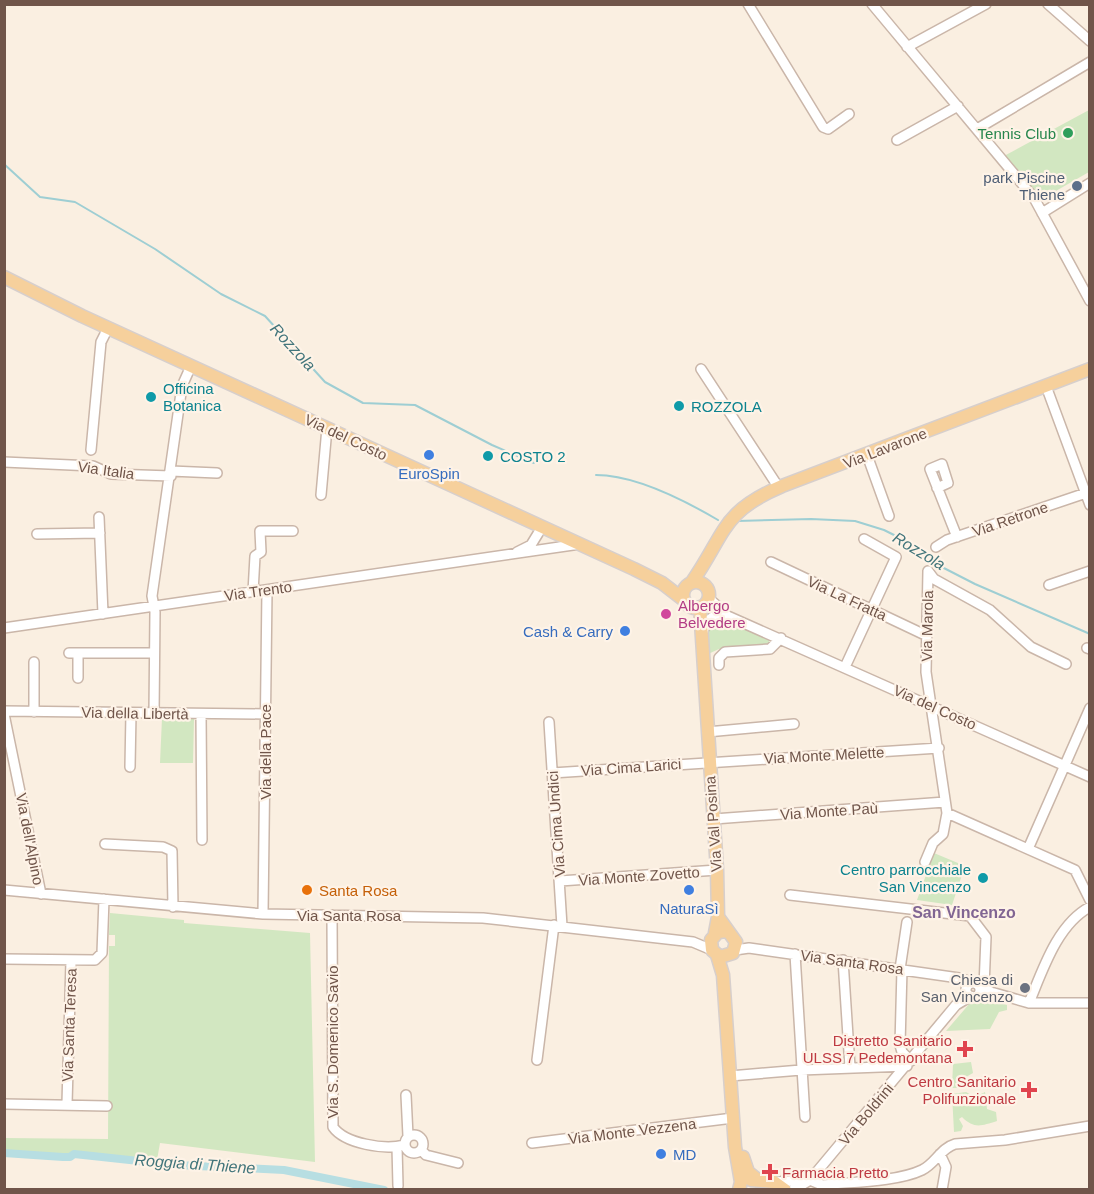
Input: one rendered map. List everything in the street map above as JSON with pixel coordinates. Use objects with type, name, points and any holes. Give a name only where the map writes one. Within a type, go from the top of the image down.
[{"type":"main road","name":"Via del Costo","points":[[4,277],[108,328],[580,544],[698,601]]},
{"type":"main road","name":"Via Lavarone","points":[[690,584],[707,560],[729,520],[754,500],[779,488],[1089,369]]},
{"type":"main road","name":"Via Lavarone","points":[[698,601],[707,560]]},
{"type":"main road","points":[[662,583],[701,583],[698,601],[683,592],[690,584]]},
{"type":"main road","name":"Via Val Posina","points":[[698,601],[717,870],[718,917],[714,935]]},
{"type":"main road","points":[[718,917],[726,947],[723,975],[739,1186],[758,1180]]},
{"type":"main road","points":[[714,935],[726,947]]},
{"type":"main road","points":[[735,1137],[746,1167],[758,1180],[779,1186]]},
{"type":"street","points":[[748,4],[823,128],[828,129],[849,114]]},
{"type":"street","points":[[872,4],[1034,198],[1089,301]]},
{"type":"street","points":[[907,47],[986,4]]},
{"type":"street","points":[[1048,4],[1089,41]]},
{"type":"street","points":[[977,129],[1089,62]]},
{"type":"street","points":[[897,140],[958,106]]},
{"type":"street","points":[[1042,213],[1089,183]]},
{"type":"street","points":[[91,450],[101,342],[108,328]]},
{"type":"street","points":[[153,713],[153,653],[156,619],[152,596],[182,386],[191,366]]},
{"type":"street","points":[[701,369],[779,488]]},
{"type":"street","points":[[1046,386],[1089,505]]},
{"type":"street","points":[[321,495],[327,428]]},
{"type":"street","points":[[867,455],[889,516]]},
{"type":"street","name":"Via Italia","points":[[4,462],[93,466],[111,474],[217,473]]},
{"type":"street","points":[[937,488],[957,537]]},
{"type":"street","name":"Via Retrone","points":[[936,547],[957,537],[1086,494]]},
{"type":"street","points":[[99,517],[103,614]]},
{"type":"street","points":[[546,551],[551,544],[548,530]]},
{"type":"street","name":"Via Trento","points":[[512,555],[531,545],[548,530]]},
{"type":"street","points":[[253,592],[255,556],[261,552],[260,531],[293,531]]},
{"type":"street","points":[[37,534],[100,533]]},
{"type":"street","points":[[845,667],[896,557],[864,539]]},
{"type":"street","name":"Via Trento","points":[[4,628],[546,551],[580,544]]},
{"type":"street","name":"Via La Fratta","points":[[771,562],[923,634]]},
{"type":"street","name":"Via Marola","points":[[932,706],[926,672],[928,571],[934,579],[990,610],[1031,647],[1066,664]]},
{"type":"street","points":[[1049,585],[1089,571]]},
{"type":"street","name":"Via della Pace","points":[[263,914],[267,590]]},
{"type":"street","name":"Via del Costo","points":[[698,601],[1089,777]]},
{"type":"street","points":[[701,639],[710,618],[716,615],[730,616]]},
{"type":"street","points":[[718,665],[719,658],[724,652],[770,649],[781,638]]},
{"type":"street","points":[[78,678],[74,653],[153,653]]},
{"type":"street","points":[[34,662],[34,712]]},
{"type":"street","points":[[925,862],[933,843],[943,834],[946,807],[932,706]]},
{"type":"street","points":[[1028,849],[1089,708]]},
{"type":"street","name":"Via della Libertà","points":[[4,713],[265,714]]},
{"type":"street","name":"Via dell'Alpino","points":[[4,713],[10,763],[41,894]]},
{"type":"street","points":[[130,767],[131,713]]},
{"type":"street","points":[[201,714],[202,840]]},
{"type":"street","name":"Via Cima Undici","points":[[537,1060],[558,926],[560,881],[549,722]]},
{"type":"street","points":[[707,732],[794,724]]},
{"type":"street","name":"Via Monte Melette","points":[[710,762],[939,747]]},
{"type":"street","name":"Via Cima Larici","points":[[552,773],[710,762]]},
{"type":"street","points":[[946,807],[1075,870],[1089,900]]},
{"type":"street","name":"Via Monte Paù","points":[[714,819],[946,807]]},
{"type":"street","points":[[105,844],[163,846],[172,851],[173,907]]},
{"type":"street","name":"Via Monte Zovetto","points":[[560,881],[717,870]]},
{"type":"street","name":"Via Santa Rosa","points":[[4,890],[263,914],[483,918],[843,960],[956,978],[977,990]]},
{"type":"street","points":[[790,895],[969,916],[986,936],[987,941],[977,990],[1029,1003],[1089,1003]]},
{"type":"street","name":"Via Santa Teresa","points":[[67,1104],[70,961],[95,960],[102,954],[104,899]]},
{"type":"street","points":[[1029,1003],[1055,947],[1071,922],[1089,907]]},
{"type":"street","name":"Via S. Domenico Savio","points":[[332,915],[333,1127],[338,1134],[346,1138],[391,1148],[403,1143],[413,1153],[421,1150]]},
{"type":"street","points":[[730,1076],[909,1064],[900,1045],[901,969],[907,922]]},
{"type":"street","name":"Via Santa Rosa","points":[[693,942],[714,935]]},
{"type":"street","points":[[795,954],[805,1117]]},
{"type":"street","points":[[4,959],[70,961]]},
{"type":"street","points":[[843,960],[850,1067]]},
{"type":"street","name":"Via Boldrini","points":[[814,1183],[956,1005],[977,990]]},
{"type":"street","points":[[398,1186],[406,1095]]},
{"type":"street","name":"Via Santa Teresa","points":[[4,1104],[108,1106]]},
{"type":"street","name":"Via Monte Vezzena","points":[[532,1143],[733,1118]]},
{"type":"street","points":[[779,1186],[910,1175],[930,1165],[940,1154],[955,1144],[1005,1140],[1089,1126]]},
{"type":"street","points":[[403,1143],[420,1136],[423,1144],[421,1150],[426,1155],[458,1163]]},
{"type":"street","points":[[940,1154],[946,1167],[942,1190]]},
{"type":"street","points":[[793,1190],[814,1183]]},
{"type":"green space","name":"Tennis Club","points":[[1089,110],[1089,172],[1040,200],[1004,156]]},
{"type":"green space","points":[[719,616],[772,638],[766,646],[719,649],[706,655],[708,626]]},
{"type":"green space","points":[[162,718],[194,719],[193,763],[160,763]]},
{"type":"green space","points":[[934,853],[965,866],[952,905],[917,900]]},
{"type":"green space","points":[[110,913],[184,920],[184,923],[310,933],[315,1162],[160,1143],[157,1160],[5,1151],[4,1138],[108,1139],[109,946],[115,946],[115,935],[109,935]]},
{"type":"green space","points":[[983,999],[1007,1005],[1007,1010],[999,1012],[990,1029],[946,1031],[970,1003]]},
{"type":"green space","points":[[971,1062],[973,1073],[966,1077],[958,1088],[952,1088],[953,1064]]},
{"type":"green space","points":[[966,1092],[975,1097],[985,1092],[987,1109],[996,1112],[997,1121],[974,1125],[962,1117],[959,1119],[963,1126],[961,1131],[954,1132],[952,1094]]},
{"type":"waterway","name":"Rozzola","points":[[4,164],[40,197],[75,202],[155,249],[221,294],[265,316],[325,382],[363,403],[415,405],[492,445],[534,463]]},
{"type":"waterway","name":"Rozzola","points":[[596,475],[627,479],[643,484],[675,497],[718,520]]},
{"type":"waterway","name":"Rozzola","points":[[737,521],[811,519],[855,521],[884,530],[912,544],[938,565],[975,584],[1090,634]]},
{"type":"waterway","name":"Roggia di Thiene","points":[[4,1153],[63,1157],[70,1157],[74,1154],[176,1165],[284,1170],[384,1190]]},
{"type":"place","name":"Tennis Club","points":[[1068,133]]},
{"type":"place","name":"park Piscine Thiene","points":[[1077,186]]},
{"type":"place","name":"Officina Botanica","points":[[151,397]]},
{"type":"place","name":"ROZZOLA","points":[[679,406]]},
{"type":"place","name":"EuroSpin","points":[[429,455]]},
{"type":"place","name":"COSTO 2","points":[[488,456]]},
{"type":"place","name":"Albergo Belvedere","points":[[666,614]]},
{"type":"place","name":"Cash & Carry","points":[[625,631]]},
{"type":"place","name":"Centro parrocchiale San Vincenzo","points":[[983,878]]},
{"type":"place","name":"Santa Rosa","points":[[307,890]]},
{"type":"place","name":"NaturaSì","points":[[689,890]]},
{"type":"place","name":"Chiesa di San Vincenzo","points":[[1025,988]]},
{"type":"place","name":"Distretto Sanitario ULSS 7 Pedemontana","points":[[965,1049]]},
{"type":"place","name":"Centro Sanitario Polifunzionale","points":[[1029,1090]]},
{"type":"place","name":"MD","points":[[661,1154]]},
{"type":"place","name":"Farmacia Pretto","points":[[770,1172]]},
{"type":"district","name":"San Vincenzo","points":[[964,912]]}]
